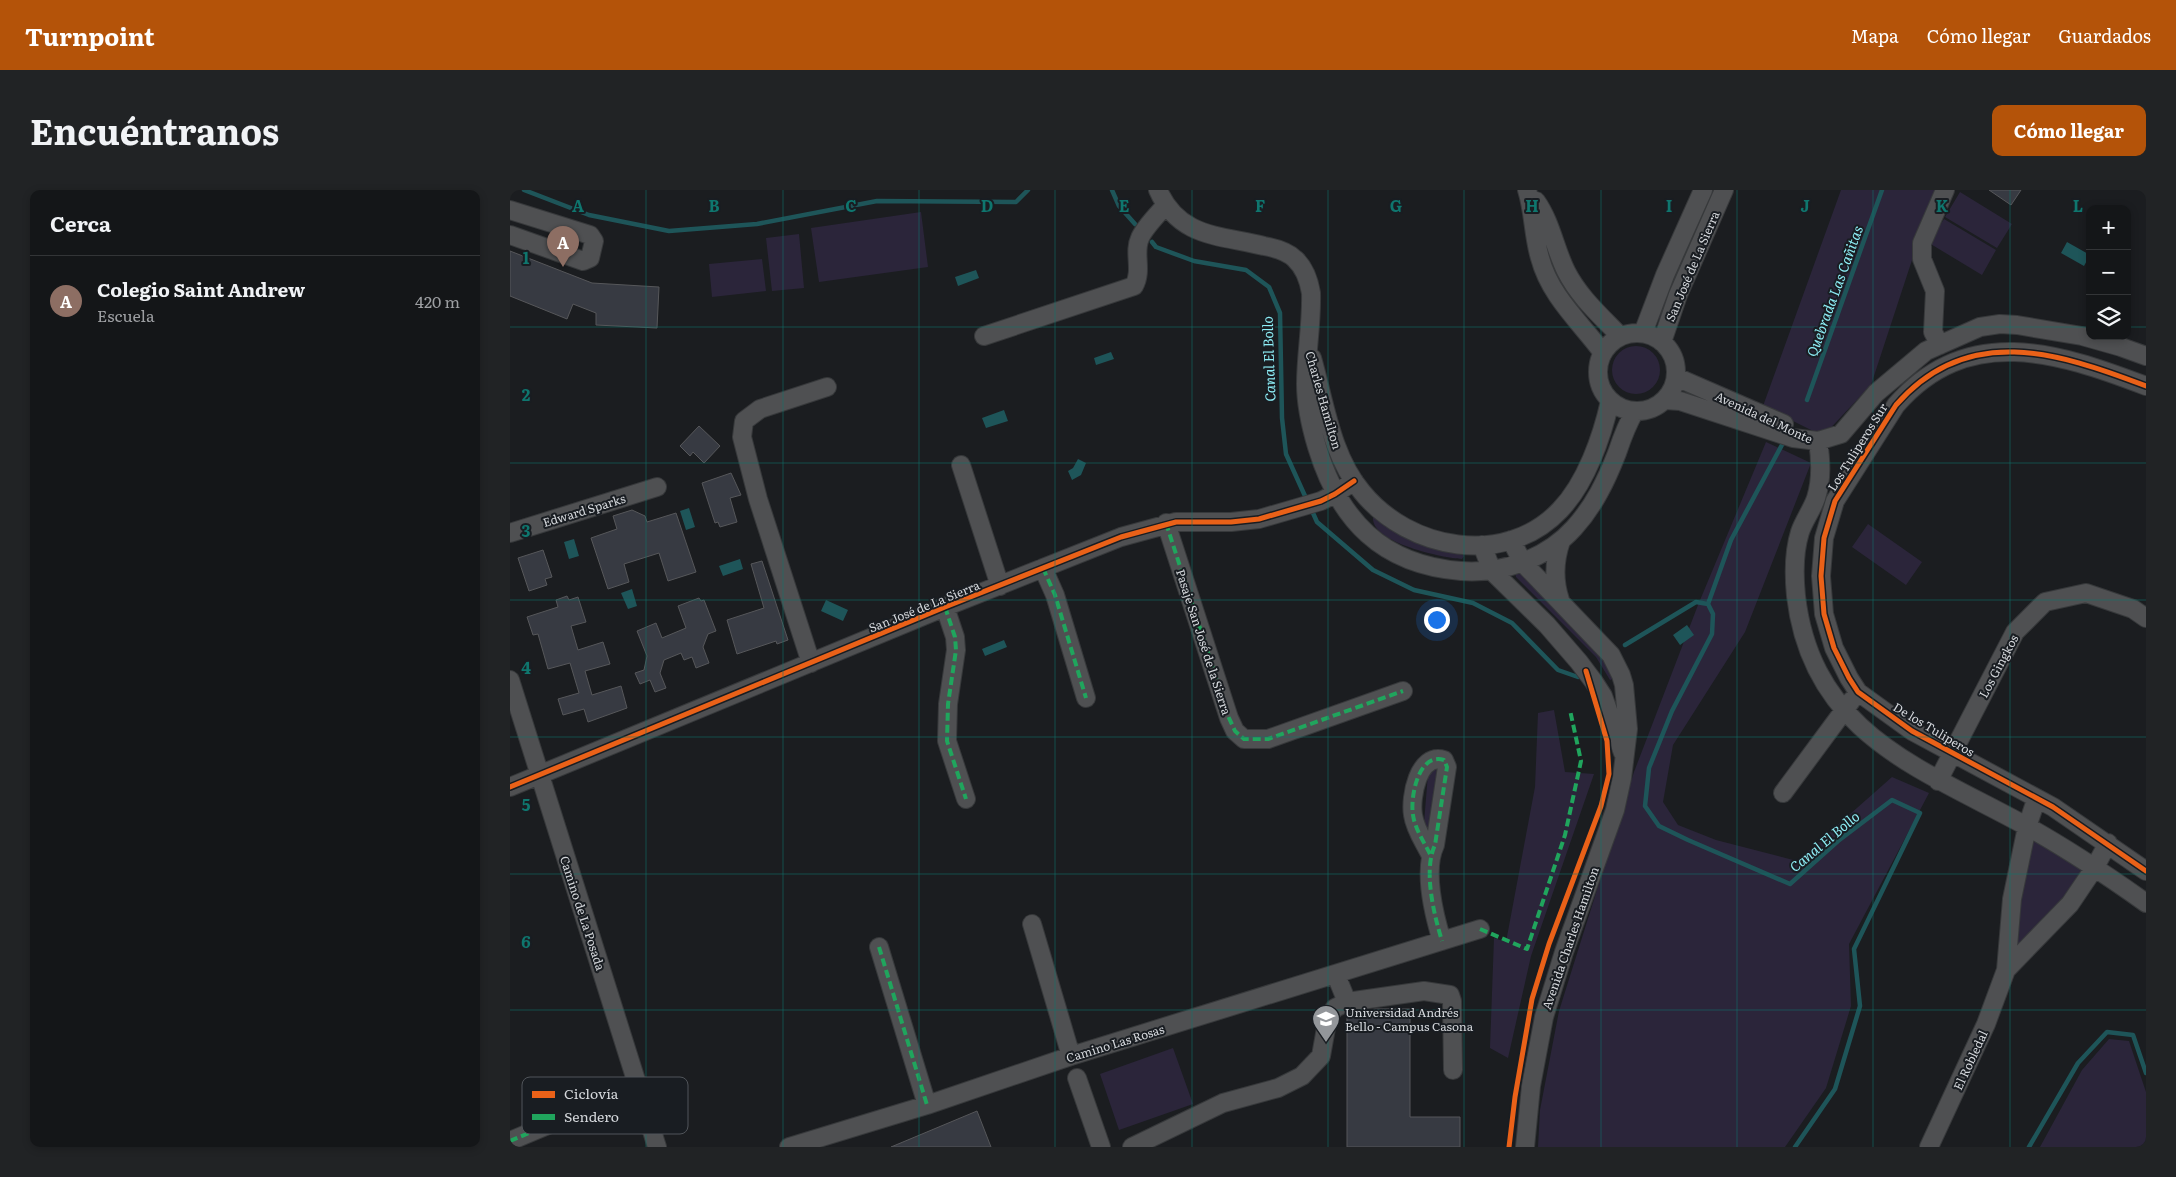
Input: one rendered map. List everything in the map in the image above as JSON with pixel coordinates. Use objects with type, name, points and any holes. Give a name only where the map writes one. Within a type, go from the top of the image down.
[{"type":"street","points":[[1527,190],[1543,212],[1560,258],[1574,284],[1620,336]]},
{"type":"street","points":[[1527,190],[1539,257],[1548,280],[1562,304],[1602,353]]},
{"type":"street","points":[[1703,190],[1722,194]]},
{"type":"street","name":"San José de La Sierra","points":[[1643,333],[1676,248],[1703,190]]},
{"type":"street","points":[[1940,345],[1933,332],[1935,291],[1922,259],[1922,243],[1945,190]]},
{"type":"street","name":"San José de La Sierra","points":[[1662,342],[1678,295],[1722,194]]},
{"type":"street","points":[[984,336],[1134,286],[1139,270],[1140,238],[1162,198]]},
{"type":"street","name":"Charles Hamilton","points":[[1162,198],[1174,216],[1200,232],[1218,238],[1286,252],[1296,260],[1308,280],[1311,293],[1306,383],[1308,410],[1325,474],[1335,494],[1355,523],[1382,547],[1402,557],[1448,570],[1492,570],[1523,563]]},
{"type":"street","points":[[510,210],[590,236],[594,241],[590,258],[583,261],[510,235]]},
{"type":"street","name":"Los Tuliperos Sur","points":[[1818,441],[1841,434],[1876,393],[1926,351],[1980,327],[2000,324],[2017,325],[2082,336],[2146,356]]},
{"type":"street","points":[[1643,333],[1662,342],[1673,358],[1676,377],[1665,400],[1651,409],[1635,411],[1621,408],[1610,401],[1599,382],[1598,367],[1602,353],[1607,346],[1620,336],[1643,333]]},
{"type":"street","points":[[2038,354],[2082,336]]},
{"type":"street","name":"Charles Hamilton","points":[[1309,345],[1340,455],[1354,481],[1382,514],[1411,532],[1427,539],[1457,545],[1482,545],[1511,540]]},
{"type":"street","name":"Los Tuliperos Sur","points":[[1835,501],[1896,405],[1920,381],[1949,363],[1978,354],[2008,351],[2038,354],[2102,370],[2146,386]]},
{"type":"street","name":"Avenida del Monte","points":[[1676,377],[1818,441]]},
{"type":"street","points":[[811,663],[758,499],[742,437],[744,421],[760,409],[827,387]]},
{"type":"street","name":"Avenida del Monte","points":[[1665,400],[1680,401],[1793,438],[1818,441]]},
{"type":"street","points":[[1511,540],[1532,532],[1552,519],[1578,488],[1592,455],[1610,401]]},
{"type":"street","points":[[1523,563],[1561,541],[1574,528],[1598,495],[1628,423],[1635,411]]},
{"type":"street","points":[[1818,441],[1821,470],[1816,497],[1800,533],[1796,581],[1799,615],[1804,635],[1819,673],[1844,711],[1870,737],[1885,748],[1938,781],[2028,827],[2095,866],[2146,903]]},
{"type":"street","points":[[961,465],[1000,586]]},
{"type":"street","name":"San José de La Sierra","points":[[510,787],[945,607],[1121,537],[1166,523],[1231,522],[1259,519],[1335,494],[1354,481]]},
{"type":"street","name":"Edward Sparks","points":[[510,533],[658,488]]},
{"type":"street","points":[[1800,533],[1835,501]]},
{"type":"street","name":"De los Tuliperos","points":[[1835,501],[1826,529],[1822,557],[1822,595],[1826,623],[1834,648],[1858,692],[1912,731],[2052,808],[2108,843],[2146,871]]},
{"type":"street","name":"Pasaje San José de la Sierra","points":[[1166,523],[1229,718],[1235,731],[1244,740],[1268,740],[1403,691]]},
{"type":"street","name":"Avenida Charles Hamilton","points":[[1511,540],[1523,563],[1604,647],[1621,675],[1628,713],[1625,761],[1615,810],[1564,952],[1544,1017],[1531,1086],[1525,1147]]},
{"type":"street","points":[[1561,541],[1554,571],[1561,603]]},
{"type":"street","name":"Avenida Charles Hamilton","points":[[1482,545],[1492,570],[1547,625],[1594,682],[1610,712],[1625,761]]},
{"type":"street","points":[[1043,568],[1054,595],[1086,698]]},
{"type":"street","name":"Los Gingkos","points":[[1938,781],[2015,632],[2045,602],[2086,593],[2133,609],[2146,618]]},
{"type":"street","points":[[945,607],[955,637],[956,650],[948,704],[947,741],[966,799]]},
{"type":"street","name":"Camino de La Posada","points":[[510,680],[635,1077]]},
{"type":"street","points":[[1783,794],[1858,692]]},
{"type":"street","name":"El Robledal","points":[[1929,1147],[1986,1024],[2006,970],[2012,899],[2036,800]]},
{"type":"street","name":"El Robledal","points":[[2006,970],[2070,904],[2108,843]]},
{"type":"street","points":[[1430,854],[1432,909],[1442,941]]},
{"type":"street","points":[[1032,924],[1071,1056]]},
{"type":"street","name":"Camino Las Rosas","points":[[789,1147],[927,1105],[1071,1056],[1480,929]]},
{"type":"street","points":[[879,947],[927,1105]]},
{"type":"street","points":[[1336,974],[1347,1002]]},
{"type":"street","points":[[1132,1147],[1223,1103],[1278,1088],[1302,1076],[1321,1056],[1328,1017],[1334,1008],[1347,1002],[1424,991],[1450,995],[1452,1001],[1453,1070]]},
{"type":"street","points":[[1077,1078],[1101,1147]]},
{"type":"street","points":[[510,1141],[527,1134]]},
{"type":"street","name":"Camino de La Posada","points":[[653,1134],[657,1147]]},
{"type":"shaded area","points":[[1841,190],[1935,190],[1871,385],[1823,436],[1763,406]]},
{"type":"shaded area","points":[[1960,192],[2012,224],[1997,248],[1945,217]]},
{"type":"shaded area","points":[[921,212],[928,267],[819,282],[811,228]]},
{"type":"shaded area","points":[[1944,219],[1996,250],[1982,275],[1929,243]]},
{"type":"shaded area","points":[[1699,223],[1701,227],[1660,319],[1657,315],[1694,224]]},
{"type":"shaded area","points":[[799,234],[804,288],[772,291],[766,238]]},
{"type":"shaded area","points":[[762,259],[766,291],[712,297],[709,264]]},
{"type":"shaded area","points":[[1631,346],[1641,346],[1653,353],[1660,365],[1660,375],[1653,387],[1641,394],[1631,394],[1623,390],[1616,383],[1612,375],[1612,365],[1616,357],[1623,350]]},
{"type":"shaded area","points":[[1766,442],[1811,463],[1745,632],[1673,745],[1663,802],[1678,825],[1716,840],[1797,861],[1892,777],[1929,793],[1849,944],[1851,1006],[1826,1088],[1785,1147],[1538,1147],[1540,1110],[1559,1011],[1634,772],[1698,605]]},
{"type":"shaded area","points":[[1376,517],[1412,541],[1432,547],[1461,551],[1464,556],[1462,559],[1440,556],[1396,542],[1384,535],[1376,527],[1373,518]]},
{"type":"shaded area","points":[[1868,524],[1922,562],[1906,585],[1852,547]]},
{"type":"shaded area","points":[[1520,570],[1607,663],[1613,679],[1610,680],[1596,657],[1516,577],[1515,573]]},
{"type":"shaded area","points":[[1554,710],[1565,772],[1594,774],[1531,956],[1508,1058],[1490,1048],[1494,938],[1506,942],[1535,787],[1538,713]]},
{"type":"shaded area","points":[[1437,765],[1441,772],[1431,835],[1426,833],[1424,823],[1428,774]]},
{"type":"shaded area","points":[[2027,827],[2095,867],[2006,970]]},
{"type":"shaded area","points":[[2109,1039],[2129,1041],[2146,1092],[2146,1147],[2040,1147],[2082,1070]]},
{"type":"shaded area","points":[[1173,1048],[1193,1104],[1119,1130],[1100,1074]]},
{"type":"water","points":[[2067,242],[2086,253],[2086,262],[2084,266],[2061,253]]},
{"type":"water","points":[[976,270],[979,278],[958,286],[955,277]]},
{"type":"water","points":[[1111,352],[1114,359],[1096,365],[1094,358]]},
{"type":"water","points":[[1004,410],[1008,421],[986,428],[982,418]]},
{"type":"water","points":[[1078,459],[1086,463],[1081,475],[1072,480],[1068,471],[1073,468]]},
{"type":"water","points":[[689,508],[695,527],[686,530],[680,511]]},
{"type":"water","points":[[574,539],[579,556],[569,559],[564,542]]},
{"type":"water","points":[[740,559],[743,569],[723,576],[719,566]]},
{"type":"water","points":[[632,589],[637,606],[628,609],[621,593]]},
{"type":"water","points":[[826,600],[848,610],[843,621],[821,611]]},
{"type":"water","points":[[1687,625],[1694,635],[1680,645],[1673,635]]},
{"type":"water","points":[[1004,640],[1007,647],[985,656],[982,649]]},
{"type":"building","points":[[1989,190],[2021,190],[2011,205]]},
{"type":"building","points":[[510,251],[592,283],[659,287],[657,328],[596,325],[596,313],[573,304],[567,319],[510,296]]},
{"type":"building","points":[[699,426],[720,446],[704,463],[693,452],[690,456],[680,446]]},
{"type":"building","points":[[731,473],[741,495],[730,498],[737,522],[720,527],[718,522],[715,523],[702,483]]},
{"type":"building","points":[[632,510],[645,516],[647,522],[676,513],[696,572],[668,581],[659,553],[624,564],[629,582],[608,589],[591,538],[617,529],[613,516]]},
{"type":"building","points":[[543,550],[552,577],[545,579],[547,585],[529,591],[518,558]]},
{"type":"building","points":[[762,561],[788,640],[777,644],[776,641],[737,654],[727,620],[764,608],[751,564]]},
{"type":"building","points":[[567,596],[569,600],[578,597],[586,622],[571,626],[578,650],[603,642],[610,664],[585,671],[592,695],[621,686],[627,708],[588,722],[584,709],[563,715],[558,699],[579,693],[570,663],[548,669],[538,634],[533,635],[527,617],[558,607],[556,600]]},
{"type":"building","points":[[699,598],[701,601],[704,600],[716,631],[708,634],[703,647],[709,663],[696,668],[692,657],[684,660],[681,653],[664,660],[660,673],[666,688],[655,692],[650,680],[640,684],[635,673],[644,670],[647,656],[637,631],[656,623],[662,638],[686,628],[678,606]]},
{"type":"building","points":[[1375,1009],[1410,1009],[1410,1117],[1460,1117],[1460,1147],[1347,1147],[1347,1014]]},
{"type":"building","points":[[977,1111],[991,1147],[891,1147]]},
{"type":"waterway","name":"Canal El Bollo","points":[[524,190],[589,215],[669,231],[757,224],[877,201],[1016,202],[1028,190]]},
{"type":"waterway","name":"Canal El Bollo","points":[[1112,190],[1119,206],[1135,224]]},
{"type":"waterway","name":"Quebrada Las Cañitas","points":[[1807,400],[1882,190]]},
{"type":"waterway","name":"Canal El Bollo","points":[[1152,242],[1156,247],[1194,261],[1246,270],[1269,287],[1280,313],[1282,418],[1286,454],[1305,496]]},
{"type":"waterway","points":[[1708,604],[1731,540],[1783,443]]},
{"type":"waterway","name":"Canal El Bollo","points":[[1313,513],[1317,522],[1373,570],[1414,590],[1473,603],[1512,623],[1558,670],[1578,677]]},
{"type":"waterway","name":"Canal El Bollo","points":[[1625,645],[1696,602],[1708,604],[1713,614],[1712,634],[1672,711],[1649,768],[1645,806],[1659,826],[1790,884],[1838,841],[1892,800],[1920,813],[1854,949],[1860,1006],[1835,1089],[1795,1147]]},
{"type":"waterway","name":"Canal El Bollo","points":[[2029,1147],[2078,1063],[2107,1032],[2133,1035],[2146,1073]]},
{"type":"marked path","points":[[1166,523],[1229,718],[1235,731],[1244,739],[1268,739],[1403,691]]},
{"type":"marked path","points":[[1043,568],[1055,595],[1086,698]]},
{"type":"marked path","points":[[945,607],[955,637],[956,650],[948,704],[947,741],[966,799]]},
{"type":"marked path","points":[[1480,929],[1527,949],[1565,835],[1581,761],[1570,710]]},
{"type":"marked path","points":[[1430,854],[1414,820],[1412,807],[1415,788],[1422,769],[1435,759],[1444,760],[1447,767],[1430,867],[1433,906],[1442,941]]},
{"type":"marked path","points":[[879,947],[927,1105]]},
{"type":"marked path","points":[[510,1141],[527,1134]]},
{"type":"cycle path","points":[[2146,386],[2079,363],[2047,355],[2014,352],[1983,354],[1952,363],[1923,379],[1896,405],[1835,501],[1824,538],[1821,576],[1824,614],[1834,648],[1858,692],[1912,731],[2053,807],[2146,871]]},
{"type":"cycle path","points":[[510,787],[945,607],[1121,537],[1176,522],[1231,522],[1259,519],[1321,501],[1354,481]]},
{"type":"cycle path","points":[[1509,1147],[1515,1097],[1532,999],[1549,944],[1601,806],[1609,774],[1607,741],[1586,671]]},
{"type":"place","name":"Colegio Saint Andrew","points":[[563,267]]},
{"type":"place","name":"Universidad Andrés Bello - Campus Casona","points":[[1326,1043]]}]
